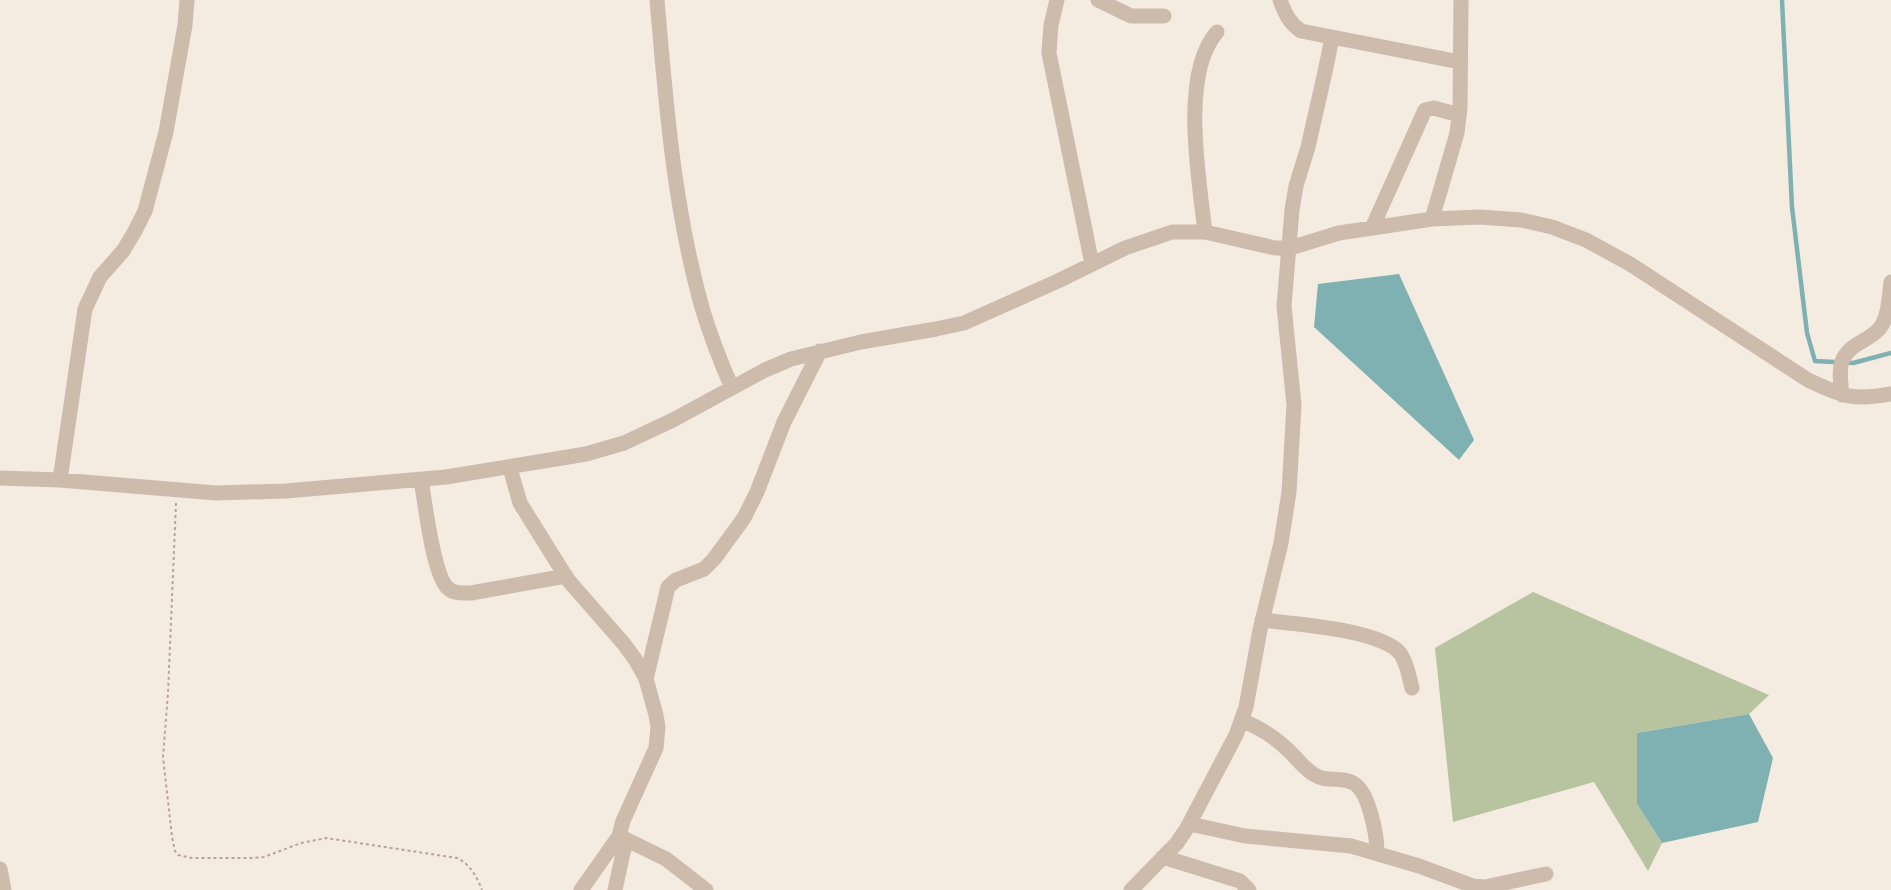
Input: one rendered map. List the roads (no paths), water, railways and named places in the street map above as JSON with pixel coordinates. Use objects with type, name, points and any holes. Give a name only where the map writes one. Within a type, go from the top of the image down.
[{"type":"street","points":[[60,480],[85,309],[100,277],[123,251],[145,211],[166,132],[185,25],[187,0]]},
{"type":"street","points":[[657,0],[673,163],[688,250],[704,311],[732,388]]},
{"type":"street","points":[[1057,0],[1050,25],[1049,53],[1092,264]]},
{"type":"street","points":[[1098,0],[1131,16],[1164,16]]},
{"type":"street","points":[[1280,0],[1292,24],[1300,31],[1460,62]]},
{"type":"street","points":[[1432,219],[1454,148],[1459,115],[1461,0]]},
{"type":"street","points":[[1205,232],[1195,115],[1202,57],[1217,32]]},
{"type":"street","points":[[1131,890],[1177,843],[1190,824],[1242,720],[1287,511],[1293,448],[1294,387],[1284,306],[1292,210],[1332,38]]},
{"type":"street","points":[[1371,228],[1425,110],[1434,108],[1459,115]]},
{"type":"street","points":[[0,478],[60,480],[216,493],[277,492],[421,480],[510,468],[586,454],[624,443],[673,420],[765,370],[791,359],[820,351],[964,323],[1125,248],[1172,232],[1205,232],[1275,248],[1290,248],[1339,233],[1432,219],[1480,217],[1521,220],[1552,227],[1586,240],[1630,264],[1808,380],[1854,398],[1891,394]]},
{"type":"street","points":[[1842,394],[1840,375],[1843,357],[1850,348],[1873,335],[1880,327],[1888,306],[1891,282]]},
{"type":"street","points":[[646,679],[669,587],[676,580],[704,569],[744,518],[757,492],[783,422],[820,351]]},
{"type":"street","points":[[510,468],[520,503],[566,576],[577,592],[624,644],[646,679],[656,715],[658,727],[656,748],[623,821],[623,838],[615,890]]},
{"type":"street","points":[[421,480],[437,570],[447,588],[456,593],[471,593],[566,576]]},
{"type":"street","points":[[1262,620],[1358,633],[1385,643],[1401,654],[1412,688]]},
{"type":"street","points":[[1242,720],[1270,734],[1314,775],[1356,785],[1372,818],[1376,832],[1377,853]]},
{"type":"street","points":[[1190,824],[1245,836],[1351,846],[1419,866],[1473,886],[1485,887],[1546,874]]},
{"type":"street","points":[[581,890],[623,838]]},
{"type":"street","points":[[623,838],[666,859],[706,890]]},
{"type":"street","points":[[1163,857],[1240,881],[1249,890]]},
{"type":"street","points":[[0,869],[4,890]]},
{"type":"water","points":[[1399,274],[1474,440],[1459,460],[1314,327],[1318,284]]},
{"type":"water","points":[[1749,714],[1773,758],[1758,822],[1662,843],[1637,804],[1637,733]]},
{"type":"waterway","points":[[1782,0],[1792,207],[1807,333],[1815,361],[1853,363],[1891,353]]}]
